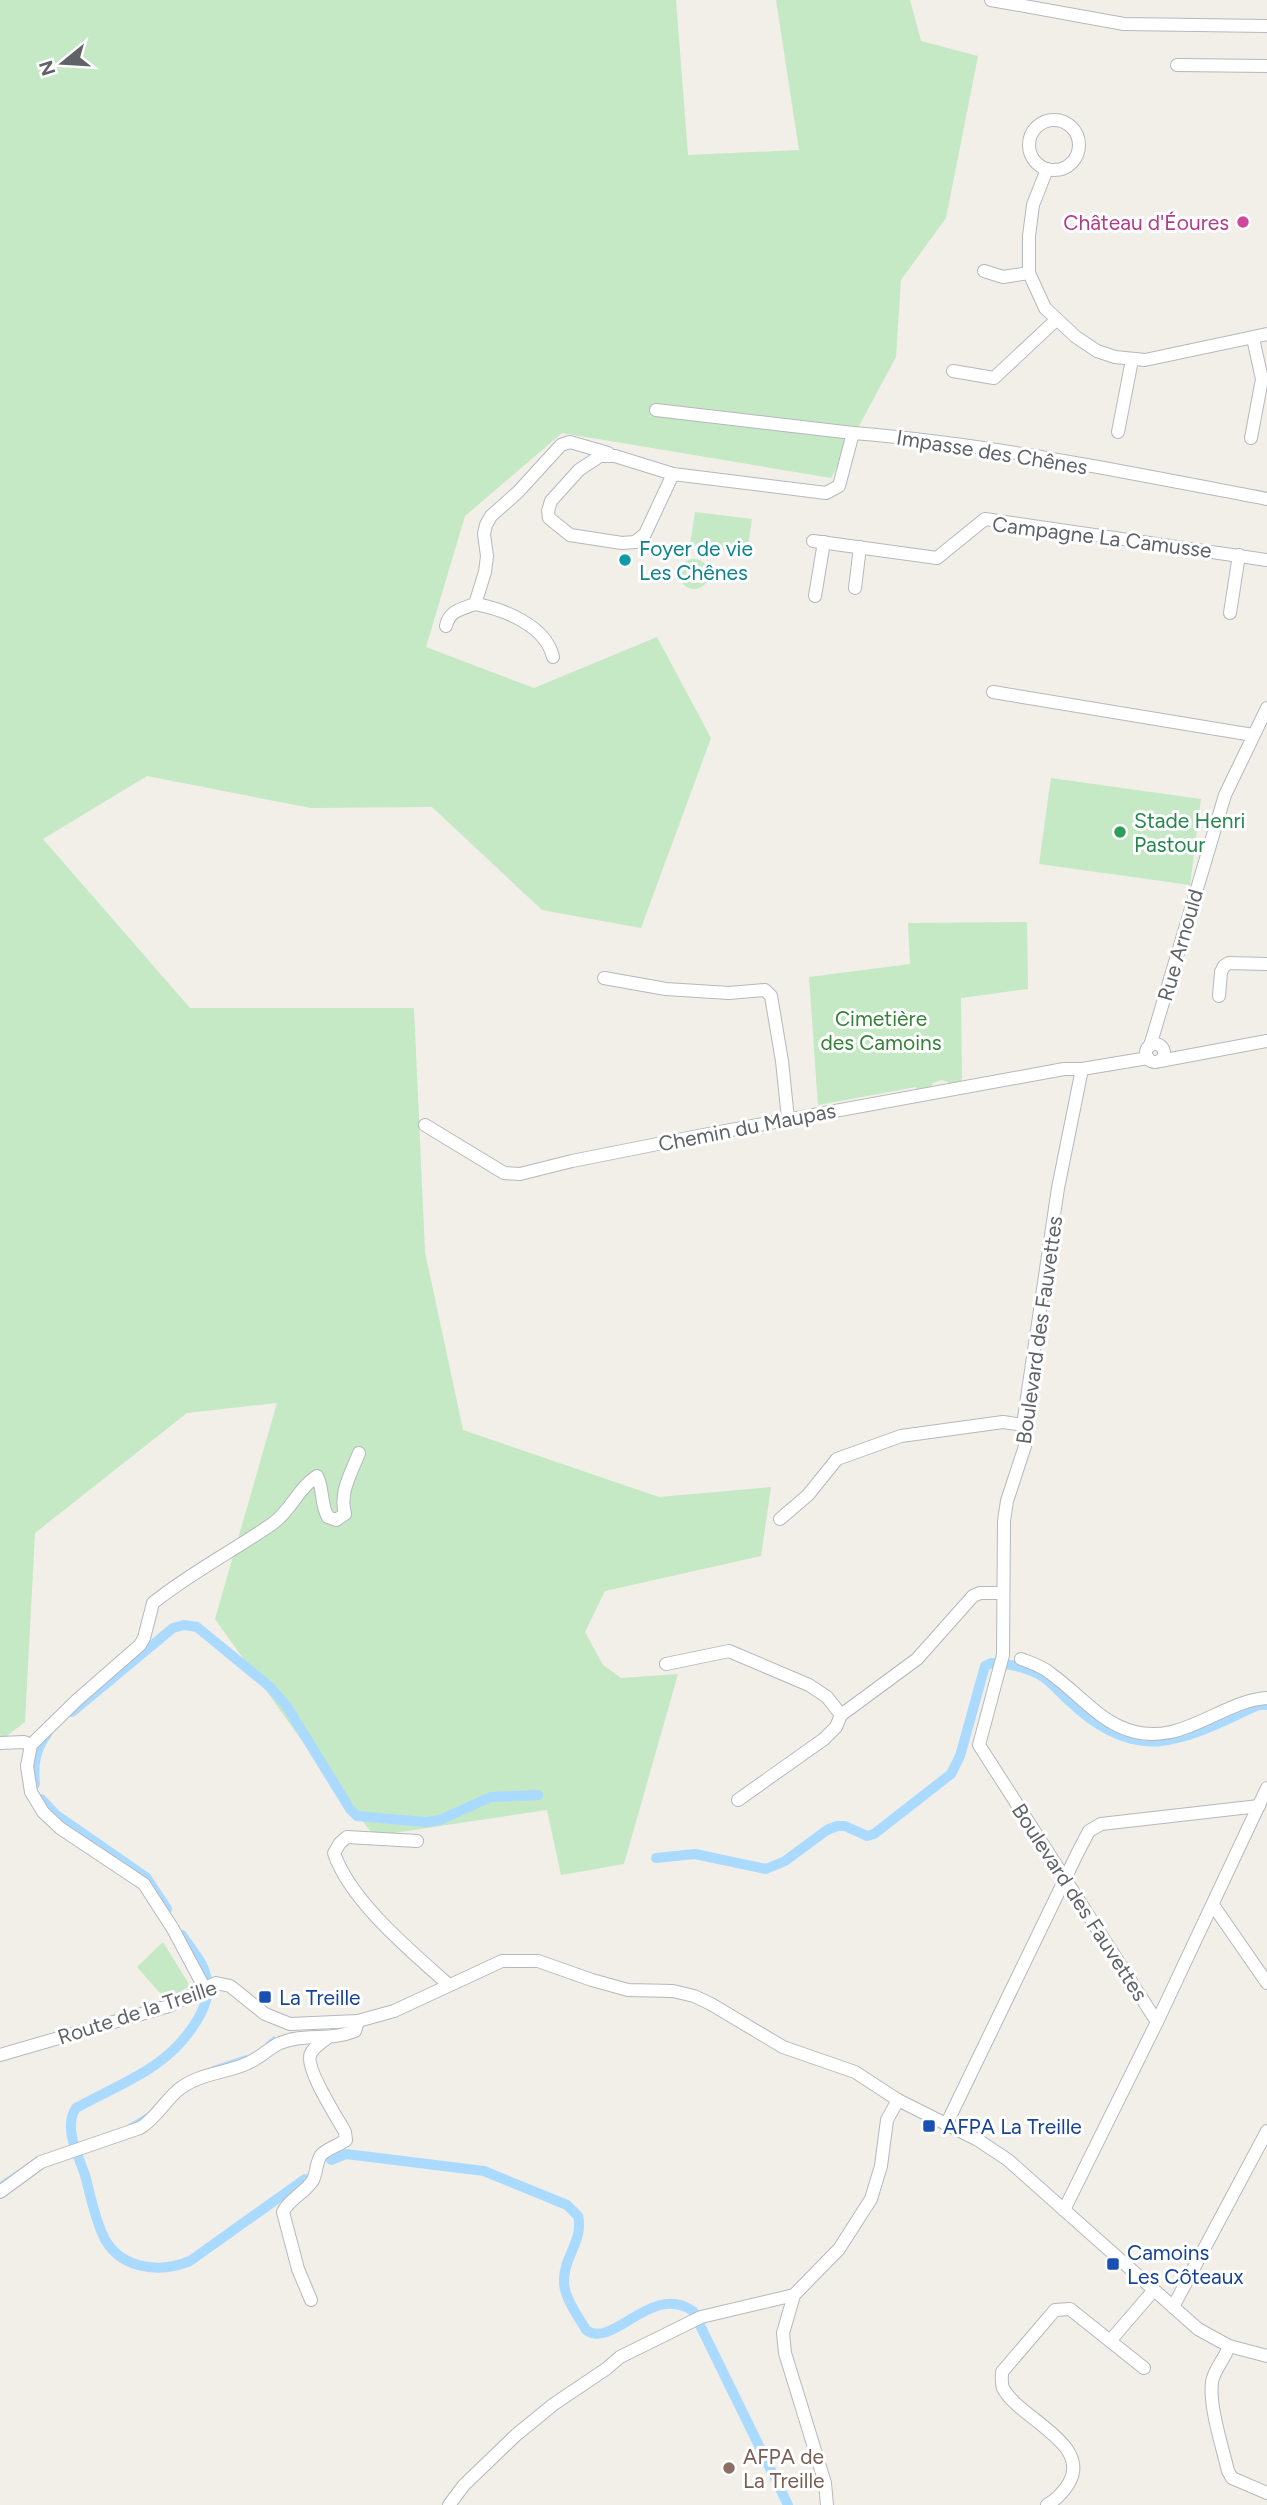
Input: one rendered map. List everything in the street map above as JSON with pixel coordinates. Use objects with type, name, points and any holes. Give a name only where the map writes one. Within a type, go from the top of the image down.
[{"type":"street","points":[[991,0],[1124,24],[1267,26]]},
{"type":"street","points":[[1177,65],[1267,66]]},
{"type":"street","points":[[1061,121],[1075,131],[1079,148],[1076,156],[1064,168],[1046,169],[1033,158],[1029,150],[1031,134],[1044,122],[1061,121]]},
{"type":"street","points":[[1046,169],[1033,205],[1029,236],[1030,273],[1037,293],[1056,320],[1097,351],[1132,360],[1154,358],[1267,334]]},
{"type":"street","points":[[984,271],[1003,277],[1030,273]]},
{"type":"street","points":[[953,371],[994,378],[1056,320]]},
{"type":"street","points":[[1251,438],[1262,379],[1253,338]]},
{"type":"street","points":[[1118,432],[1132,360]]},
{"type":"street","name":"Impasse des Chênes","points":[[656,410],[931,442],[1116,470],[1267,499]]},
{"type":"street","points":[[475,604],[485,572],[487,556],[484,534],[491,516],[518,492],[561,445],[570,442],[673,474],[826,492],[834,490],[844,475],[853,433]]},
{"type":"street","points":[[615,456],[600,456],[591,460],[551,501],[548,510],[550,518],[570,535],[622,543],[635,542],[645,534],[673,474]]},
{"type":"street","name":"Campagne La Camusse","points":[[815,596],[819,542],[937,558],[985,519],[1267,560]]},
{"type":"street","points":[[855,588],[860,547]]},
{"type":"street","points":[[1230,613],[1239,555]]},
{"type":"street","points":[[446,626],[448,618],[455,610],[475,604],[496,609],[514,616],[538,633],[551,648],[553,657]]},
{"type":"street","points":[[993,692],[1253,735]]},
{"type":"street","name":"Rue Arnould","points":[[1160,1053],[1156,1027],[1225,795],[1267,708]]},
{"type":"street","points":[[1219,996],[1224,966],[1229,963],[1267,964]]},
{"type":"street","points":[[604,978],[666,989],[729,993],[765,990],[771,996],[788,1119]]},
{"type":"street","points":[[1082,1069],[1160,1053],[1267,1041]]},
{"type":"street","name":"Chemin du Maupas","points":[[425,1125],[504,1172],[520,1174],[572,1161],[788,1119],[1064,1069],[1082,1069]]},
{"type":"street","name":"Boulevard des Fauvettes","points":[[1082,1069],[1058,1188],[1023,1425],[1025,1446],[1007,1501],[1004,1521],[1001,1669],[979,1745],[1157,2022]]},
{"type":"street","points":[[780,1519],[808,1495],[837,1459],[901,1436],[1003,1422],[1023,1425]]},
{"type":"street","points":[[206,1986],[144,1884],[60,1828],[43,1812],[31,1792],[27,1766],[31,1745],[140,1645],[153,1603],[274,1523],[290,1508],[309,1481],[317,1476],[322,1485],[324,1510],[328,1517],[336,1520],[345,1514],[341,1501],[359,1453]]},
{"type":"street","points":[[738,1800],[824,1739],[836,1727],[841,1715],[917,1659],[972,1596],[980,1593],[1002,1593]]},
{"type":"street","points":[[666,1664],[729,1651],[809,1685],[827,1697],[841,1715]]},
{"type":"street","points":[[1021,1659],[1048,1671],[1090,1709],[1119,1728],[1142,1733],[1171,1732],[1246,1703],[1267,1698]]},
{"type":"street","points":[[0,1742],[23,1742],[31,1745]]},
{"type":"street","points":[[1064,2210],[1157,2022],[1267,1788]]},
{"type":"street","points":[[946,2125],[1089,1832],[1101,1824],[1259,1806]]},
{"type":"street","points":[[417,1841],[347,1837],[334,1853],[339,1866],[369,1907],[449,1985]]},
{"type":"street","points":[[1213,1905],[1267,1983]]},
{"type":"street","name":"Route de la Treille","points":[[0,2055],[169,2006],[206,1986],[230,1986],[265,2014],[290,2024],[358,2021],[389,2013],[502,1961],[523,1959],[556,1966],[628,1990],[694,1996],[783,2047],[855,2072],[898,2100],[978,2140],[1008,2160],[1198,2329],[1229,2346],[1267,2356]]},
{"type":"street","points":[[0,2192],[41,2162],[151,2122],[180,2088],[194,2080],[247,2064],[279,2043],[293,2039],[327,2038],[355,2031],[358,2021]]},
{"type":"street","points":[[311,2300],[298,2269],[283,2212],[288,2204],[305,2190],[323,2153],[344,2142],[347,2137],[316,2080],[309,2057],[327,2038]]},
{"type":"street","points":[[827,2505],[825,2483],[785,2353],[783,2333],[794,2295],[839,2249],[871,2199],[881,2166],[887,2120],[898,2100]]},
{"type":"street","points":[[1173,2307],[1267,2131]]},
{"type":"street","points":[[1110,2341],[1153,2291]]},
{"type":"street","points":[[449,2505],[464,2485],[516,2435],[620,2357],[696,2320],[794,2295]]},
{"type":"street","points":[[1046,2505],[1058,2498],[1066,2488],[1073,2475],[1074,2463],[1068,2449],[1009,2397],[1002,2385],[1002,2372],[1055,2310],[1070,2309],[1144,2368]]},
{"type":"street","points":[[1229,2346],[1226,2357],[1214,2372],[1212,2383],[1213,2404],[1228,2471],[1232,2478],[1267,2493]]},
{"type":"green space","points":[[0,0],[676,0],[688,155],[799,150],[776,0],[910,0],[921,41],[978,56],[946,218],[901,280],[896,357],[831,478],[562,433],[465,516],[426,647],[534,688],[657,637],[711,738],[641,928],[542,910],[432,807],[311,808],[147,776],[43,839],[190,1008],[414,1008],[425,1252],[463,1430],[659,1497],[771,1487],[761,1556],[605,1591],[585,1632],[603,1665],[621,1678],[678,1674],[624,1864],[561,1875],[547,1810],[374,1836],[315,1759],[215,1619],[277,1403],[187,1413],[35,1533],[25,1722],[0,1741]]},
{"type":"green space","points":[[695,512],[752,519],[747,553],[690,545]]},
{"type":"green space","points":[[694,559],[700,560],[708,568],[708,580],[700,588],[694,589],[688,588],[680,580],[679,574],[680,568],[688,560]]},
{"type":"green space","name":"Stade Henri Pastour","points":[[1051,778],[1201,799],[1190,885],[1039,864]]},
{"type":"green space","name":"Cimetière des Camoins","points":[[1027,922],[1028,989],[961,998],[962,1083],[950,1086],[948,1082],[941,1080],[933,1083],[930,1090],[917,1092],[916,1087],[818,1105],[809,977],[910,964],[908,923]]},
{"type":"green space","points":[[163,1942],[190,1986],[166,2000],[137,1967]]},
{"type":"waterway","points":[[72,1712],[173,1628],[184,1625],[197,1627],[270,1687],[286,1705],[350,1809],[357,1816],[426,1822],[440,1820],[491,1797],[538,1795]]},
{"type":"waterway","points":[[656,1858],[695,1854],[766,1869],[785,1861],[827,1830],[837,1826],[845,1826],[867,1836],[874,1834],[951,1774],[960,1756],[985,1666],[991,1663],[1015,1666],[1038,1674],[1098,1724],[1135,1740],[1175,1739],[1259,1705],[1267,1705]]},
{"type":"waterway","points":[[35,1784],[36,1758],[47,1734]]},
{"type":"waterway","points":[[41,1799],[55,1814],[146,1877],[167,1909]]},
{"type":"waterway","points":[[182,1935],[202,1965],[208,1988],[206,2000],[196,2022],[172,2052],[158,2063],[76,2108],[72,2116],[73,2141],[102,2233],[109,2245],[128,2261],[152,2267],[178,2265],[190,2261],[305,2179]]},
{"type":"waterway","points":[[267,2044],[274,2038]]},
{"type":"waterway","points":[[213,2068],[246,2057]]},
{"type":"waterway","points":[[129,2126],[149,2114]]},
{"type":"waterway","points":[[331,2160],[346,2154],[484,2171],[567,2205],[578,2216],[579,2225],[565,2271],[564,2286],[586,2330],[597,2334],[608,2331],[662,2305],[677,2304],[693,2311],[788,2505]]},
{"type":"waterway","points":[[0,2184],[18,2172]]},
{"type":"place","name":"Château d'Éoures","points":[[1243,222]]},
{"type":"place","name":"Foyer de vie Les Chênes","points":[[625,560]]},
{"type":"place","name":"Stade Henri Pastour","points":[[1120,832]]},
{"type":"place","name":"La Treille","points":[[265,1997]]},
{"type":"place","name":"AFPA La Treille","points":[[929,2126]]},
{"type":"place","name":"Camoins Les Côteaux","points":[[1113,2264]]},
{"type":"place","name":"AFPA de La Treille","points":[[729,2468]]}]
